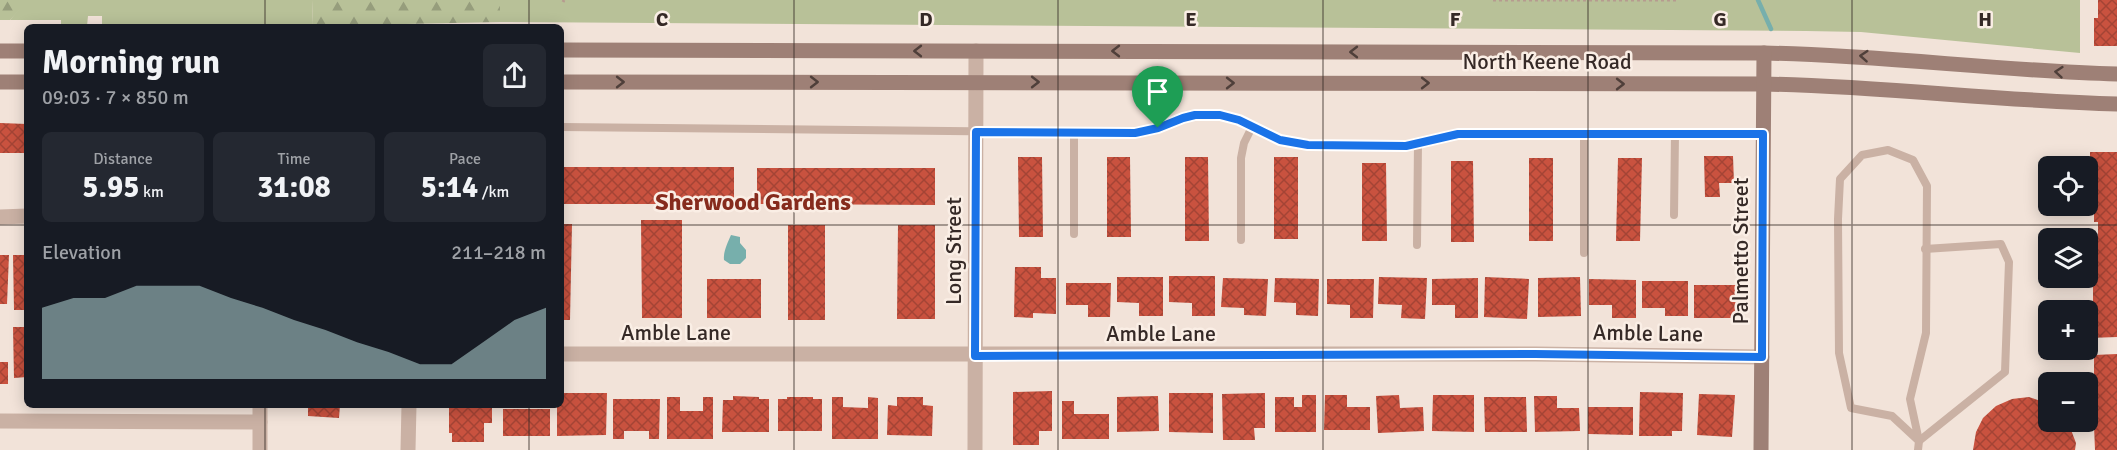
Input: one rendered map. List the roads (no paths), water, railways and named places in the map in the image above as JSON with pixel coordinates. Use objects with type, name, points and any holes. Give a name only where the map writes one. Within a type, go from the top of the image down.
[{"type":"main road","name":"North Keene Road","points":[[564,50],[1764,53],[1857,56],[2068,73],[2117,74]]},
{"type":"main road","points":[[0,51],[24,51]]},
{"type":"main road","name":"Palmetto Street","points":[[1761,450],[1764,53]]},
{"type":"main road","points":[[0,82],[24,82]]},
{"type":"main road","name":"North Keene Road","points":[[564,82],[1764,84],[1862,87],[2074,103],[2117,104]]},
{"type":"street","name":"Long Street","points":[[975,450],[976,51]]},
{"type":"street","points":[[0,217],[24,216]]},
{"type":"street","name":"Amble Lane","points":[[564,354],[975,356],[1535,354],[1762,357]]},
{"type":"street","points":[[260,408],[260,450]]},
{"type":"street","points":[[408,450],[409,408]]},
{"type":"street","points":[[0,421],[260,422]]},
{"type":"lane","points":[[564,127],[1135,133],[1158,128],[1195,115],[1220,115],[1239,120],[1280,140],[1308,145],[1406,146],[1458,134],[1763,134]]},
{"type":"lane","points":[[1241,240],[1241,158],[1244,143],[1252,127]]},
{"type":"lane","points":[[1074,133],[1074,234]]},
{"type":"lane","points":[[1584,134],[1584,253]]},
{"type":"lane","points":[[1674,215],[1675,134]]},
{"type":"lane","points":[[1417,245],[1418,142]]},
{"type":"lane","points":[[1888,150],[1913,160],[1927,186],[1926,333],[1910,399],[1918,445],[1892,416],[1851,408],[1839,353],[1840,179],[1862,155],[1888,150]]},
{"type":"lane","points":[[1918,445],[2005,372],[2009,262],[2001,244],[1925,249]]},
{"type":"water","points":[[731,235],[740,237],[740,243],[746,250],[746,258],[740,264],[730,264],[724,260]]},
{"type":"waterway","points":[[1758,0],[1771,29]]},
{"type":"district","name":"Sherwood Gardens","points":[[753,202]]}]
